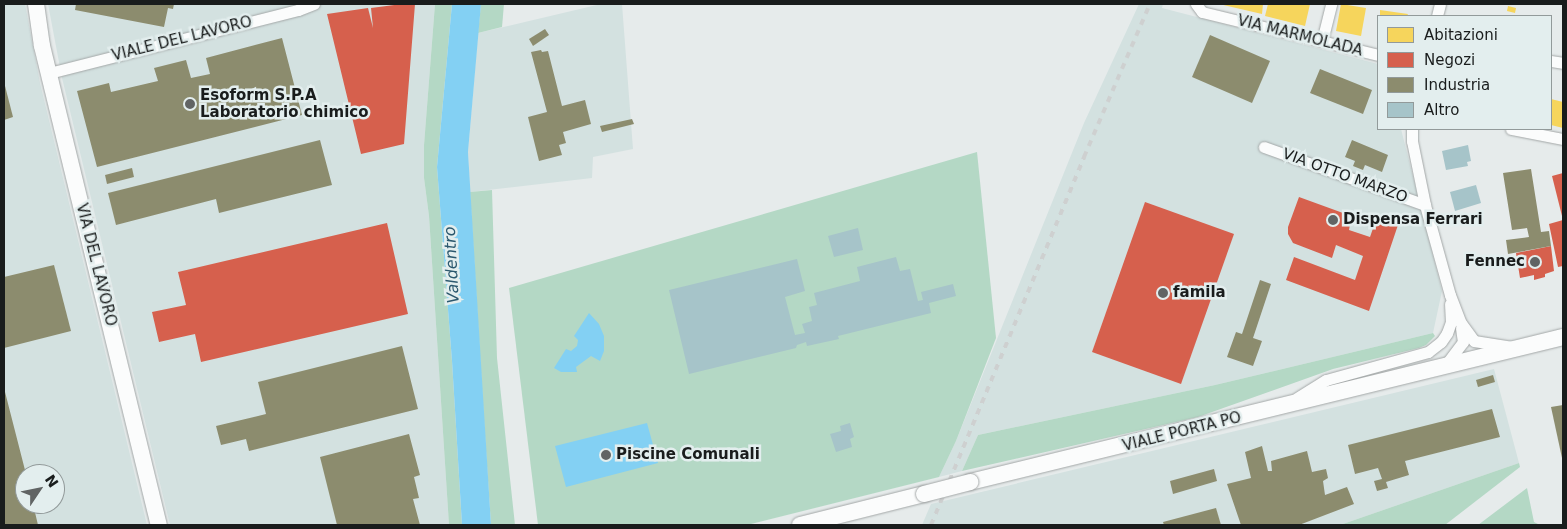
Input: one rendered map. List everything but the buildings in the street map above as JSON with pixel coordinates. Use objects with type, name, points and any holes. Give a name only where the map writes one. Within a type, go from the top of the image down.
[{"type":"main road","name":"VIA DEL LAVORO","points":[[36,4],[49,73],[159,525]]},
{"type":"main road","name":"VIALE PORTA PO","points":[[800,525],[1563,338]]},
{"type":"street","name":"VIALE DEL LAVORO","points":[[49,73],[298,10],[314,4]]},
{"type":"street","name":"VIA MARMOLADA","points":[[1196,4],[1202,12],[1377,55]]},
{"type":"street","points":[[1322,41],[1331,4]]},
{"type":"street","points":[[1412,130],[1412,141],[1425,205],[1450,295],[1461,324],[1463,342],[1444,367]]},
{"type":"street","points":[[1515,130],[1563,139]]},
{"type":"street","name":"VIA OTTO MARZO","points":[[1264,147],[1425,205]]},
{"type":"street","points":[[1282,408],[1326,380],[1360,369],[1424,354],[1435,347],[1447,333],[1451,322],[1450,295]]},
{"type":"street","points":[[1461,324],[1474,341],[1519,348]]},
{"type":"shaded area","points":[[4,4],[25,4],[40,83],[147,525],[4,525]]},
{"type":"shaded area","points":[[48,4],[435,4],[424,145],[424,178],[429,216],[449,525],[170,525],[62,78]]},
{"type":"shaded area","points":[[601,4],[622,4],[633,149],[593,157],[592,178],[470,192],[468,152],[478,33]]},
{"type":"shaded area","points":[[1139,4],[1163,4],[1162,8],[1377,64],[1377,130],[1401,130],[1442,291],[1433,333],[1215,385],[978,435],[962,471],[939,477],[956,441],[1084,123]]},
{"type":"shaded area","points":[[1494,369],[1519,463],[1340,525],[922,525],[931,504]]},
{"type":"green space","points":[[435,4],[452,4],[437,167],[462,525],[449,525],[429,216],[424,178],[424,145]]},
{"type":"green space","points":[[481,4],[504,4],[502,27],[478,33]]},
{"type":"green space","points":[[977,152],[996,338],[956,441],[939,477],[747,525],[538,525],[509,288]]},
{"type":"green space","points":[[492,190],[497,358],[515,525],[491,525],[470,192]]},
{"type":"green space","points":[[1433,333],[1435,336],[1426,345],[1419,348],[1333,369],[1198,417],[962,471],[978,435],[1215,385]]},
{"type":"green space","points":[[1519,463],[1520,467],[1445,525],[1340,525]]},
{"type":"green space","points":[[1527,488],[1534,522],[1540,525],[1478,525]]},
{"type":"water","name":"Valdentro","points":[[452,4],[481,4],[468,152],[491,525],[462,525],[437,167]]},
{"type":"water","points":[[589,313],[599,324],[604,336],[604,351],[600,361],[591,356],[576,367],[577,372],[561,372],[554,368],[566,349],[571,351],[577,346],[578,340],[574,336]]},
{"type":"water","name":"Piscine Comunali","points":[[647,423],[658,463],[566,487],[555,446]]},
{"type":"railway","points":[[931,525],[1084,157],[1150,4]]},
{"type":"place","name":"Esoform S.P.A Laboratorio chimico","points":[[190,104]]},
{"type":"place","name":"Dispensa Ferrari","points":[[1333,220]]},
{"type":"place","name":"Fennec","points":[[1535,262]]},
{"type":"place","name":"famila","points":[[1163,293]]},
{"type":"place","name":"Piscine Comunali","points":[[606,455]]}]
